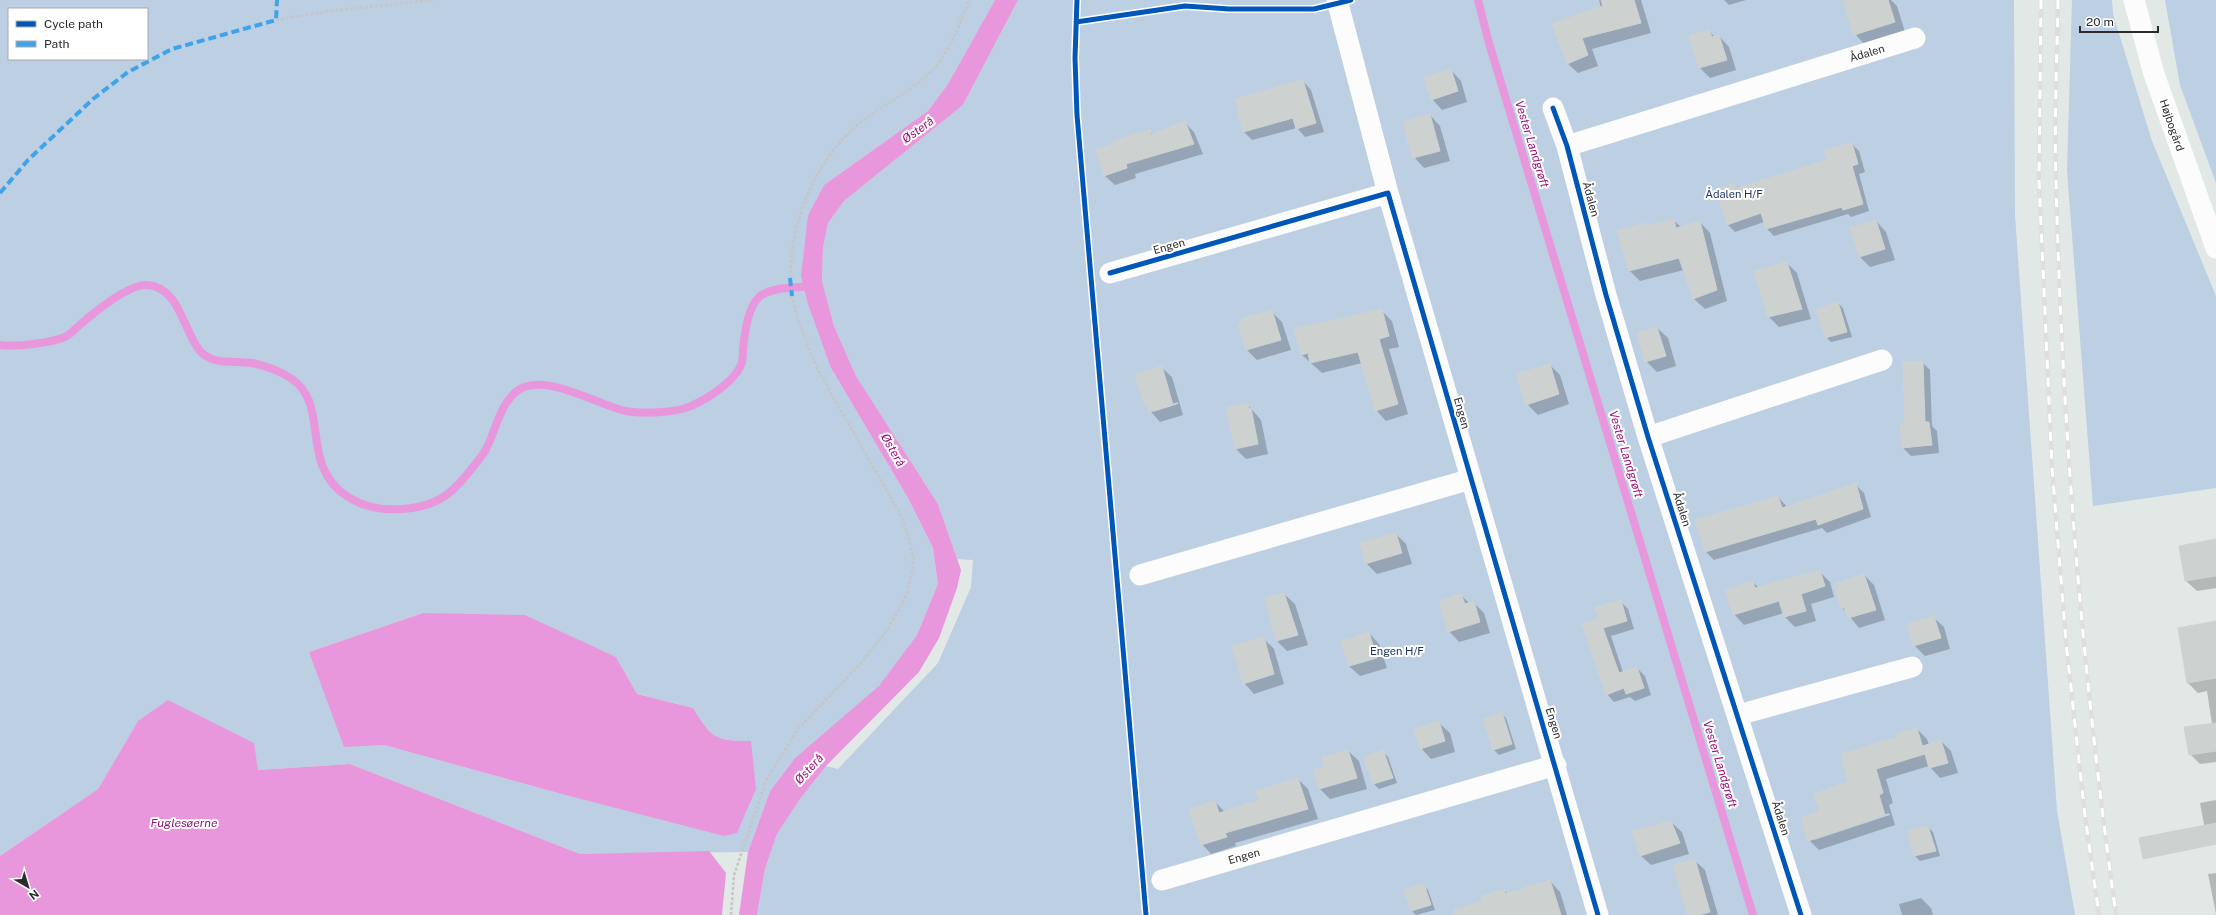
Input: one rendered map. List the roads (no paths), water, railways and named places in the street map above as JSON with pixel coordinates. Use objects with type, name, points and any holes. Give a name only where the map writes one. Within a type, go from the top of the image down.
[{"type":"street","name":"Engen","points":[[1337,0],[1388,193],[1556,765],[1598,915]]},
{"type":"street","name":"Højbogård","points":[[2134,0],[2154,74],[2216,248]]},
{"type":"street","name":"Ådalen","points":[[1567,146],[1915,38]]},
{"type":"street","name":"Ådalen","points":[[1553,108],[1567,146],[1606,295],[1648,438],[1801,915]]},
{"type":"street","name":"Engen","points":[[1110,274],[1388,193]]},
{"type":"street","points":[[1648,438],[1882,360]]},
{"type":"street","points":[[1140,575],[1471,479]]},
{"type":"street","points":[[1738,715],[1912,667]]},
{"type":"street","name":"Engen","points":[[1162,880],[1556,765]]},
{"type":"water","name":"Østerå","points":[[995,0],[1018,0],[963,105],[844,201],[828,223],[823,248],[822,281],[834,326],[856,376],[938,504],[961,570],[957,588],[939,638],[919,672],[826,766],[800,799],[777,834],[765,869],[757,915],[739,915],[748,852],[770,791],[795,758],[879,686],[917,635],[938,584],[933,548],[908,498],[831,368],[808,304],[801,276],[808,215],[824,185],[928,111],[948,84]]},
{"type":"water","points":[[423,613],[525,615],[616,657],[637,694],[693,708],[705,726],[715,736],[729,740],[751,741],[756,789],[737,833],[724,836],[558,793],[384,745],[344,747],[309,652]]},
{"type":"water","name":"Fuglesøerne","points":[[168,700],[254,743],[258,770],[350,764],[580,854],[709,851],[726,873],[722,915],[0,915],[0,856],[98,789],[138,721]]},
{"type":"waterway","name":"Vester Landgrøft","points":[[1478,0],[1489,43],[1753,915]]},
{"type":"waterway","points":[[0,345],[33,344],[65,337],[104,305],[122,293],[139,286],[147,285],[158,288],[167,293],[174,301],[194,343],[206,356],[218,361],[245,362],[268,367],[292,379],[304,391],[310,404],[314,420],[319,453],[324,469],[333,484],[348,497],[371,507],[404,509],[432,503],[454,489],[461,482],[483,454],[506,403],[517,391],[528,386],[541,385],[556,387],[571,391],[614,408],[633,412],[650,413],[677,410],[691,406],[726,384],[741,365],[747,322],[752,308],[759,297],[764,293],[777,289],[813,286]]},
{"type":"railway","points":[[2041,0],[2039,180],[2052,468],[2066,642],[2085,816],[2099,915]]},
{"type":"railway","points":[[2058,0],[2055,158],[2063,364],[2084,640],[2093,732],[2116,915]]},
{"type":"park label","name":"Ådalen H/F","points":[[1734,194]]},
{"type":"park label","name":"Engen H/F","points":[[1397,651]]}]
